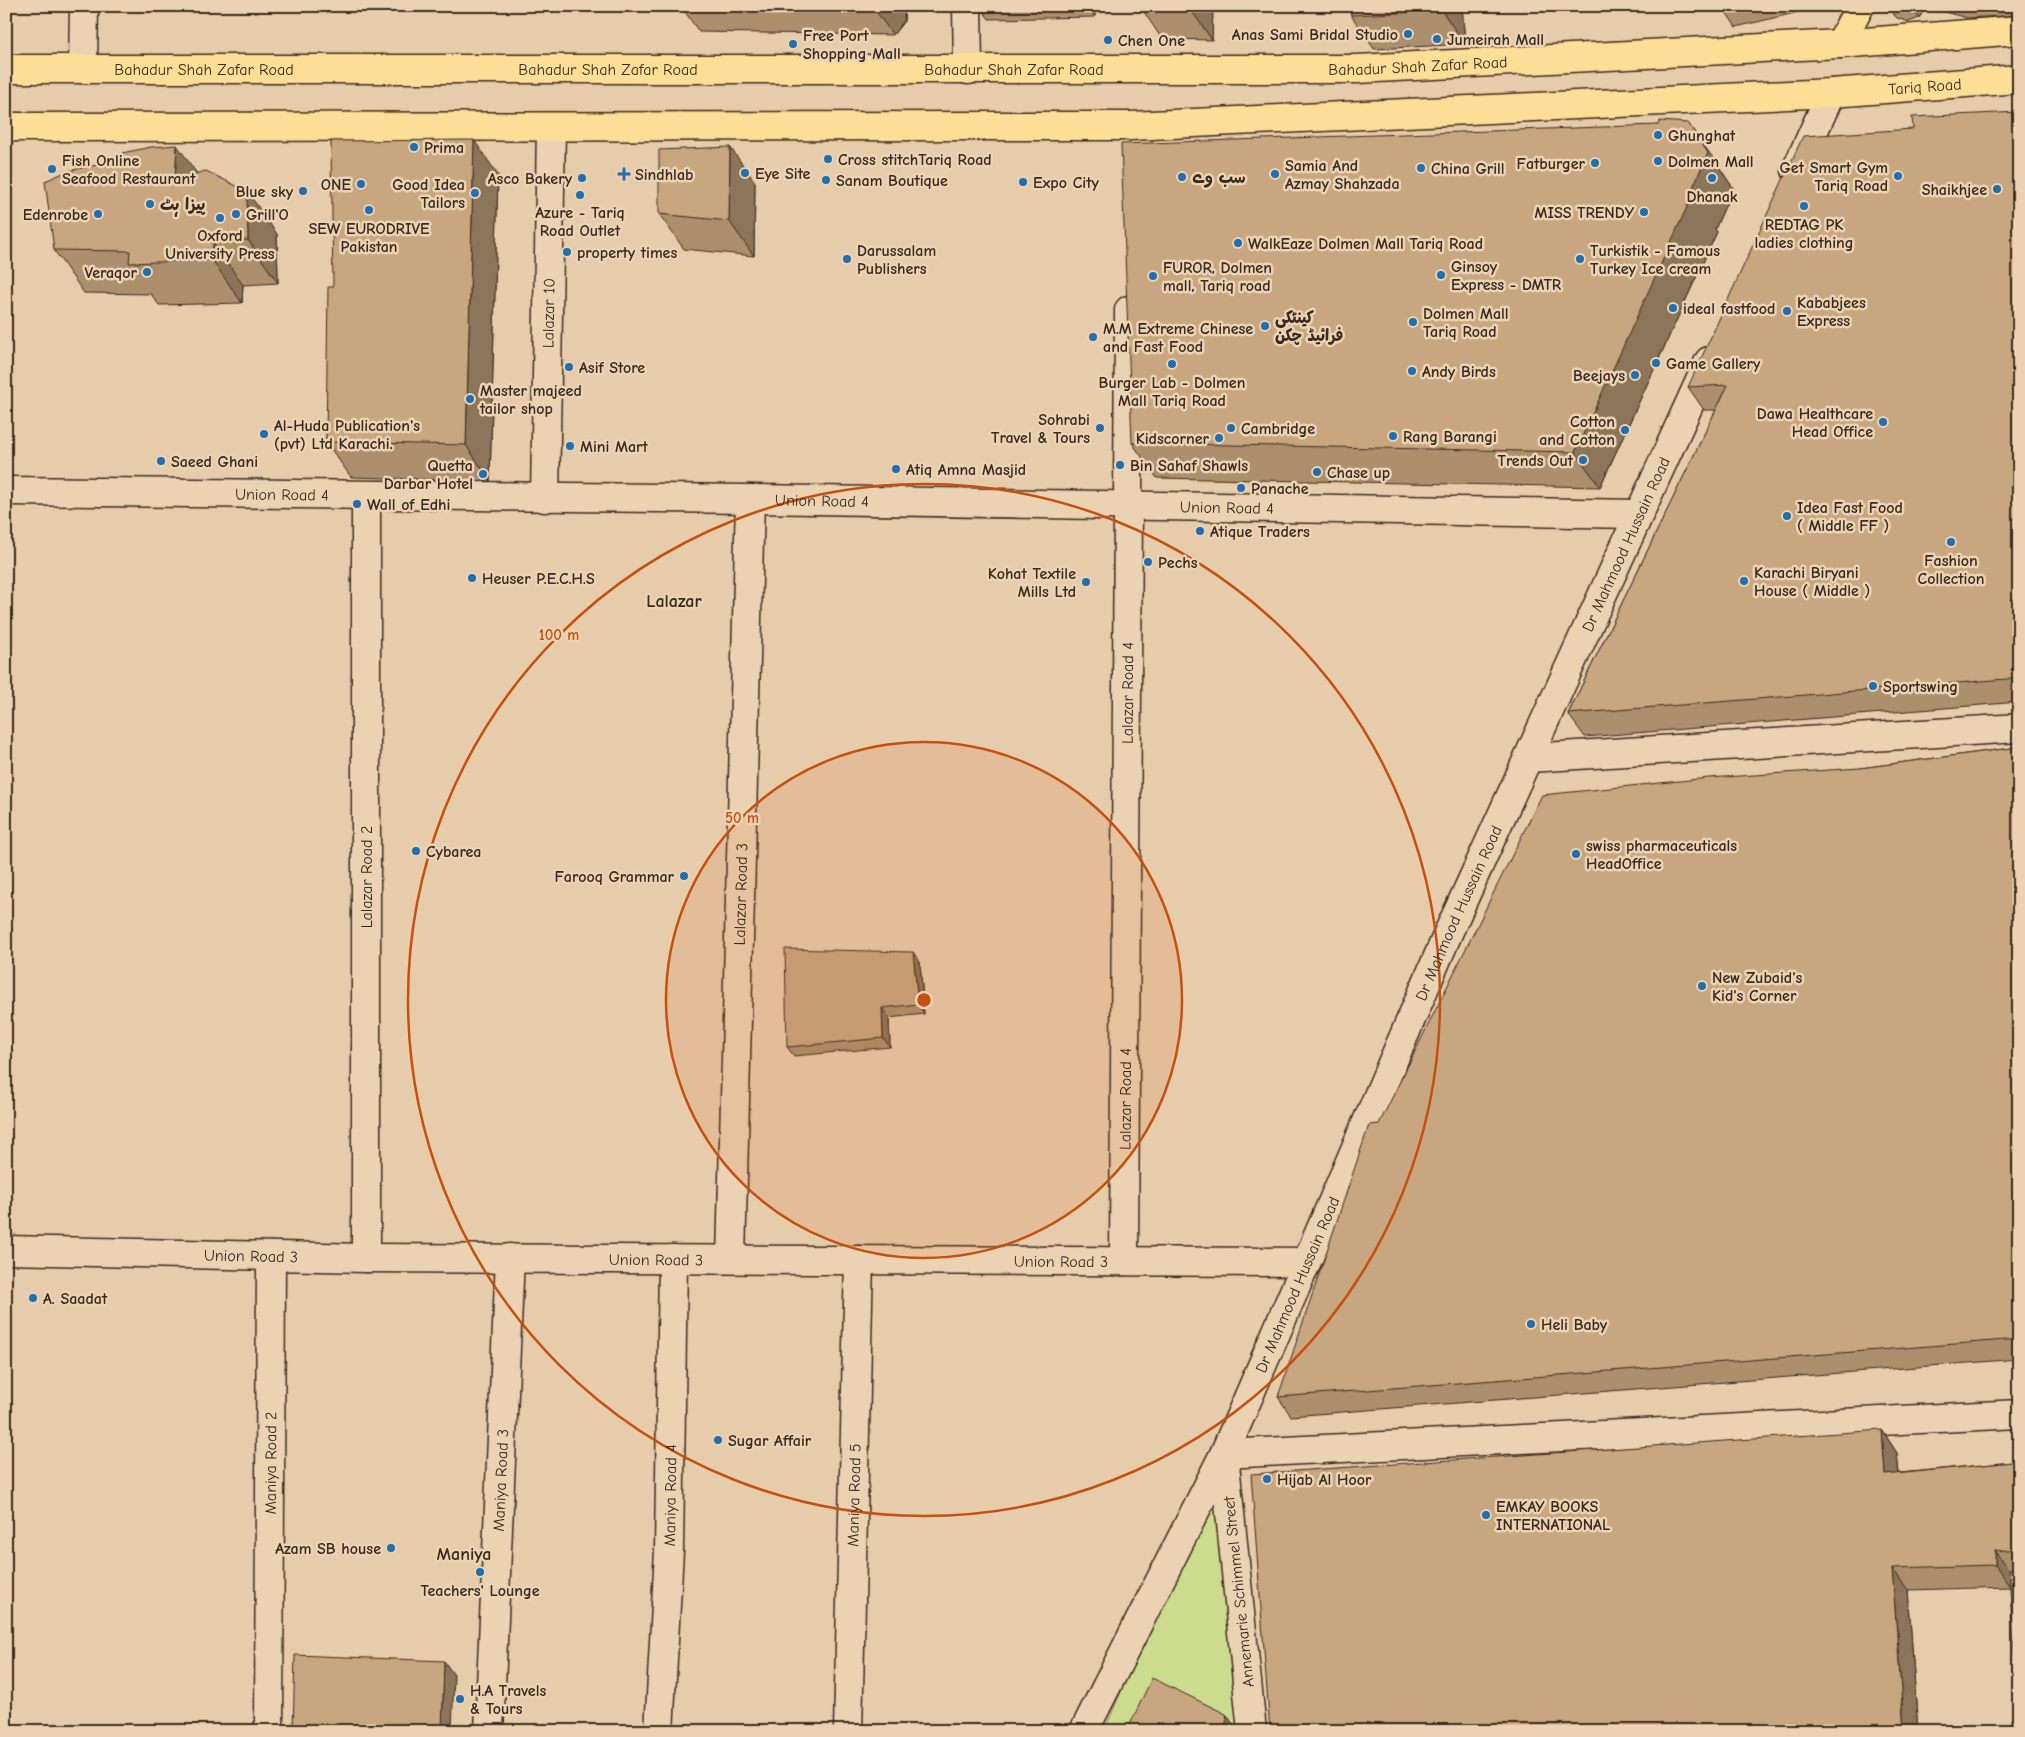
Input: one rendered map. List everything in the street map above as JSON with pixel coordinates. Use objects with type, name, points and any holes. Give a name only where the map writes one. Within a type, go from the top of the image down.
[{"type":"main road","points":[[1840,44],[1860,6]]},
{"type":"main road","points":[[1840,44],[2019,30]]},
{"type":"main road","name":"Bahadur Shah Zafar Road","points":[[6,69],[1357,69],[1840,44]]},
{"type":"main road","name":"Tariq Road","points":[[1831,94],[2019,79]]},
{"type":"main road","points":[[6,127],[1130,126],[1831,94]]},
{"type":"street","points":[[83,69],[84,6]]},
{"type":"street","points":[[967,6],[968,70]]},
{"type":"street","points":[[1786,192],[1831,94]]},
{"type":"street","points":[[1130,126],[1130,156]]},
{"type":"street","name":"Lalazar 10","points":[[545,498],[551,127]]},
{"type":"street","name":"Lalazar Road 4","points":[[1124,1261],[1129,282]]},
{"type":"street","name":"Dr Mahmood Hussain Road","points":[[1084,1731],[1224,1454],[1449,931],[1721,335]]},
{"type":"street","name":"Union Road 4","points":[[6,491],[750,499],[1128,507],[1639,514]]},
{"type":"street","name":"Lalazar Road 2","points":[[366,496],[366,1258]]},
{"type":"street","name":"Lalazar Road 3","points":[[731,1259],[750,499]]},
{"type":"street","points":[[1528,758],[2019,728]]},
{"type":"street","name":"Union Road 3","points":[[6,1250],[366,1258],[1306,1262]]},
{"type":"street","name":"Maniya Road 2","points":[[270,1731],[271,1256]]},
{"type":"street","name":"Maniya Road 3","points":[[489,1731],[510,1258]]},
{"type":"street","name":"Maniya Road 4","points":[[659,1731],[669,1551],[673,1259]]},
{"type":"street","name":"Maniya Road 5","points":[[848,1731],[859,1260]]},
{"type":"street","points":[[1224,1454],[2019,1414]]},
{"type":"street","name":"Annemarie Schimmel Street","points":[[1224,1454],[1252,1731]]},
{"type":"green space","points":[[1224,1454],[1252,1731],[1104,1731]]},
{"type":"building","points":[[1350,6],[1442,6],[1442,11],[1351,15]]},
{"type":"building","points":[[2019,112],[2019,678],[1568,714],[1728,385],[1688,387],[1803,136],[1913,129],[1912,117]]},
{"type":"building","name":"Dolmen Mall Tariq Road","points":[[1660,121],[1688,123],[1708,153],[1690,194],[1692,196],[1575,452],[1132,443],[1121,144],[1658,125]]},
{"type":"building","points":[[474,140],[466,445],[326,442],[328,287],[333,287],[331,141]]},
{"type":"building","points":[[177,145],[175,179],[206,171],[247,191],[248,240],[213,242],[212,260],[129,263],[130,251],[54,250],[45,181],[68,171],[121,160],[122,153],[151,147]]},
{"type":"building","points":[[730,147],[729,221],[659,214],[659,150]]},
{"type":"building","points":[[2019,747],[2019,1339],[1278,1397],[1369,1125],[1379,1124],[1542,795],[1709,778],[1860,768]]},
{"type":"building","points":[[785,949],[913,952],[918,1004],[882,1008],[883,1038],[787,1047]]},
{"type":"building","points":[[1882,1430],[1885,1475],[2013,1462],[2012,1457],[2019,1457],[2019,1549],[1995,1551],[1995,1565],[1892,1568],[1904,1731],[1270,1731],[1251,1474]]},
{"type":"building","points":[[2009,1569],[2019,1569],[2019,1666],[2015,1666]]},
{"type":"building","points":[[295,1655],[444,1661],[442,1731],[293,1731]]},
{"type":"building","points":[[1152,1678],[1226,1714],[1227,1720],[1222,1731],[1127,1731]]},
{"type":"place","name":"Anas Sami Bridal Studio","points":[[1408,34]]},
{"type":"place","name":"Jumeirah Mall","points":[[1437,39]]},
{"type":"place","name":"Chen One","points":[[1108,40]]},
{"type":"place","name":"Free Port Shopping Mall","points":[[793,44]]},
{"type":"place","name":"Ghunghat","points":[[1658,135]]},
{"type":"place","name":"Prima","points":[[414,147]]},
{"type":"place","name":"Cross stitchTariq Road","points":[[828,159]]},
{"type":"place","name":"Dolmen Mall","points":[[1658,161]]},
{"type":"place","name":"Fatburger","points":[[1595,163]]},
{"type":"place","name":"China Grill","points":[[1421,168]]},
{"type":"place","name":"Fish Online Seafood Restaurant","points":[[52,169]]},
{"type":"place","name":"Eye Site","points":[[745,173]]},
{"type":"place","name":"Sindhlab","points":[[624,174]]},
{"type":"place","name":"Samia And Azmay Shahzada","points":[[1275,174]]},
{"type":"place","name":"Get Smart Gym Tariq Road","points":[[1898,176]]},
{"type":"place","name":"سب وے","points":[[1182,177]]},
{"type":"place","name":"Asco Bakery","points":[[582,178]]},
{"type":"place","name":"Dhanak","points":[[1712,178]]},
{"type":"place","name":"Sanam Boutique","points":[[826,180]]},
{"type":"place","name":"Expo City","points":[[1023,182]]},
{"type":"place","name":"ONE","points":[[361,184]]},
{"type":"place","name":"Shaikhjee","points":[[1997,189]]},
{"type":"place","name":"Blue sky","points":[[303,191]]},
{"type":"place","name":"Good Idea Tailors","points":[[475,193]]},
{"type":"place","name":"Azure - Tariq Road Outlet","points":[[580,195]]},
{"type":"place","name":"پیزا ہٹ","points":[[150,204]]},
{"type":"place","name":"REDTAG PK ladies clothing","points":[[1804,206]]},
{"type":"place","name":"SEW EURODRIVE Pakistan","points":[[369,210]]},
{"type":"place","name":"MISS TRENDY","points":[[1644,212]]},
{"type":"place","name":"Edenrobe","points":[[98,214]]},
{"type":"place","name":"Grill'O","points":[[236,214]]},
{"type":"place","name":"Oxford University Press","points":[[220,218]]},
{"type":"place","name":"WalkEaze Dolmen Mall Tariq Road","points":[[1238,243]]},
{"type":"place","name":"property times","points":[[567,252]]},
{"type":"place","name":"Darussalam Publishers","points":[[847,259]]},
{"type":"place","name":"Turkistik - Famous Turkey Ice cream","points":[[1580,259]]},
{"type":"place","name":"Veraqor","points":[[147,272]]},
{"type":"place","name":"Ginsoy Express - DMTR","points":[[1441,275]]},
{"type":"place","name":"FUROR, Dolmen mall, Tariq road","points":[[1153,276]]},
{"type":"place","name":"ideal fastfood","points":[[1673,308]]},
{"type":"place","name":"Kababjees Express","points":[[1787,311]]},
{"type":"place","name":"Dolmen Mall Tariq Road","points":[[1413,322]]},
{"type":"place","name":"کینٹکی فرائیڈ چکن","points":[[1265,326]]},
{"type":"place","name":"M.M Extreme Chinese and Fast Food","points":[[1093,337]]},
{"type":"place","name":"Game Gallery","points":[[1656,363]]},
{"type":"place","name":"Burger Lab - Dolmen Mall Tariq Road","points":[[1172,364]]},
{"type":"place","name":"Asif Store","points":[[569,367]]},
{"type":"place","name":"Andy Birds","points":[[1412,371]]},
{"type":"place","name":"Beejays","points":[[1635,375]]},
{"type":"place","name":"Master majeed tailor shop","points":[[470,399]]},
{"type":"place","name":"Dawa Healthcare Head Office","points":[[1883,422]]},
{"type":"place","name":"Sohrabi Travel & Tours","points":[[1100,428]]},
{"type":"place","name":"Cambridge","points":[[1231,428]]},
{"type":"place","name":"Cotton and Cotton","points":[[1625,430]]},
{"type":"place","name":"Al-Huda Publication's (pvt) Ltd Karachi.","points":[[264,434]]},
{"type":"place","name":"Rang Barangi","points":[[1393,436]]},
{"type":"place","name":"Kidscorner","points":[[1219,438]]},
{"type":"place","name":"Mini Mart","points":[[570,446]]},
{"type":"place","name":"Trends Out","points":[[1583,460]]},
{"type":"place","name":"Saeed Ghani","points":[[161,461]]},
{"type":"place","name":"Bin Sahaf Shawls","points":[[1120,465]]},
{"type":"place","name":"Atiq Amna Masjid","points":[[896,469]]},
{"type":"place","name":"Chase up","points":[[1317,472]]},
{"type":"place","name":"Quetta Darbar Hotel","points":[[483,474]]},
{"type":"place","name":"Panache","points":[[1241,488]]},
{"type":"place","name":"Wall of Edhi","points":[[357,504]]},
{"type":"place","name":"Idea Fast Food ( Middle FF )","points":[[1787,516]]},
{"type":"place","name":"Atique Traders","points":[[1200,531]]},
{"type":"place","name":"Fashion Collection","points":[[1951,542]]},
{"type":"place","name":"Pechs","points":[[1148,562]]},
{"type":"place","name":"Heuser P.E.C.H.S","points":[[472,578]]},
{"type":"place","name":"Karachi Biryani House ( Middle )","points":[[1744,581]]},
{"type":"place","name":"Kohat Textile Mills Ltd","points":[[1086,582]]},
{"type":"place","name":"Sportswing","points":[[1873,686]]},
{"type":"place","name":"Cybarea","points":[[416,851]]},
{"type":"place","name":"swiss pharmaceuticals HeadOffice","points":[[1576,854]]},
{"type":"place","name":"Farooq Grammar","points":[[684,876]]},
{"type":"place","name":"New Zubaid's Kid's Corner","points":[[1702,986]]},
{"type":"place","name":"A. Saadat","points":[[33,1298]]},
{"type":"place","name":"Heli Baby","points":[[1531,1324]]},
{"type":"place","name":"Sugar Affair","points":[[718,1440]]},
{"type":"place","name":"Hijab Al Hoor","points":[[1267,1479]]},
{"type":"place","name":"EMKAY BOOKS INTERNATIONAL","points":[[1486,1515]]},
{"type":"place","name":"Azam SB house","points":[[391,1548]]},
{"type":"place","name":"Teachers' Lounge","points":[[480,1572]]},
{"type":"place","name":"H.A Travels & Tours","points":[[460,1699]]},
{"type":"district","name":"Lalazar","points":[[674,601]]},
{"type":"district","name":"Maniya","points":[[464,1554]]}]
